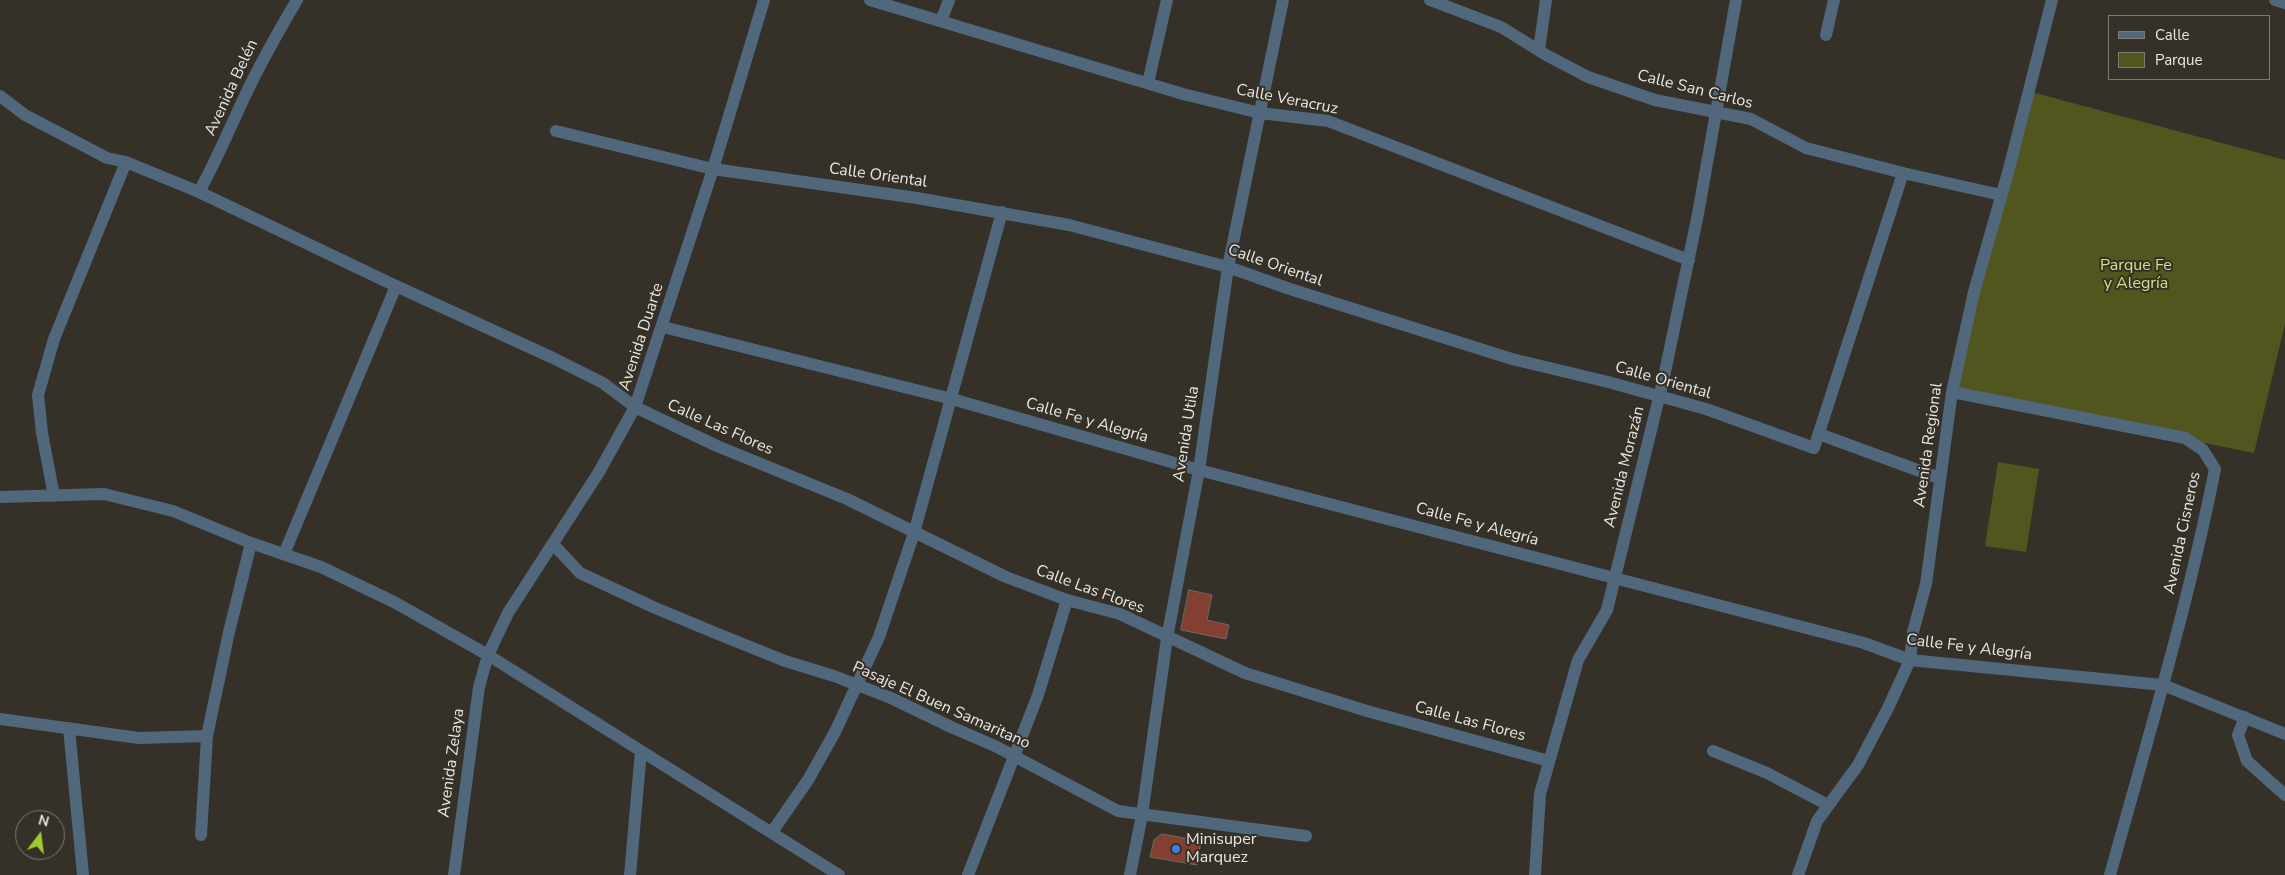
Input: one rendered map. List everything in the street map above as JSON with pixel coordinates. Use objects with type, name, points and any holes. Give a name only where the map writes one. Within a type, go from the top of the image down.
[{"type":"street","name":"Avenida Belén","points":[[199,192],[270,46],[297,0]]},
{"type":"street","name":"Avenida Duarte","points":[[488,655],[508,613],[599,472],[635,407],[663,327],[713,170],[764,0]]},
{"type":"street","name":"Calle Veracruz","points":[[870,0],[1183,94],[1260,113],[1328,121],[1689,260]]},
{"type":"street","points":[[940,21],[949,0]]},
{"type":"street","points":[[1148,84],[1167,0]]},
{"type":"street","name":"Avenida Utila","points":[[1130,875],[1142,815],[1167,638],[1199,470],[1228,267],[1283,0]]},
{"type":"street","name":"Calle San Carlos","points":[[1430,0],[1501,27],[1538,50],[1588,77],[1656,100],[1751,119],[1806,148],[1903,173],[2001,195]]},
{"type":"street","points":[[1538,50],[1546,0]]},
{"type":"street","name":"Avenida Morazán","points":[[1535,875],[1540,794],[1578,660],[1606,610],[1659,396],[1689,260],[1736,0]]},
{"type":"street","points":[[1826,35],[1834,0]]},
{"type":"street","name":"Avenida Regional","points":[[1798,875],[1817,821],[1858,765],[1888,708],[1910,660],[1913,632],[1926,584],[1952,392],[1974,292],[2052,0]]},
{"type":"street","points":[[2275,0],[2285,3]]},
{"type":"street","name":"Calle Las Flores","points":[[0,96],[25,115],[107,158],[126,162],[199,192],[603,383],[635,407],[718,446],[847,499],[1006,577],[1067,600],[1120,614],[1167,638],[1245,673],[1367,711],[1549,760]]},
{"type":"street","name":"Calle Oriental","points":[[556,131],[713,170],[1002,212],[1069,225],[1228,267],[1290,289],[1512,359],[1706,409],[1814,448],[1819,434]]},
{"type":"street","points":[[54,496],[42,433],[38,395],[54,339],[126,162]]},
{"type":"street","points":[[1903,173],[1819,434],[1939,478]]},
{"type":"street","points":[[772,832],[808,780],[835,732],[879,637],[914,533],[1002,212]]},
{"type":"street","points":[[284,554],[396,286]]},
{"type":"street","name":"Calle Fe y Alegría","points":[[663,327],[952,399],[1199,470],[1864,643],[1910,660],[2163,685],[2285,734]]},
{"type":"street","name":"Avenida Cisneros","points":[[1952,392],[2185,438],[2203,450],[2215,469],[2204,527],[2163,685],[2110,875]]},
{"type":"street","points":[[0,497],[104,494],[173,511],[251,543],[321,567],[394,602],[488,655],[839,875]]},
{"type":"street","points":[[201,835],[207,736],[229,632],[251,543]]},
{"type":"street","name":"Pasaje El Buen Samaritano","points":[[553,544],[580,573],[637,600],[785,661],[856,684],[891,698],[1015,756],[1118,811],[1306,836]]},
{"type":"street","points":[[968,875],[1038,695],[1067,600]]},
{"type":"street","name":"Avenida Zelaya","points":[[454,875],[479,687],[488,655]]},
{"type":"street","points":[[2245,717],[2238,735],[2247,761],[2285,795]]},
{"type":"street","points":[[0,719],[139,738],[207,736]]},
{"type":"street","points":[[69,728],[83,875]]},
{"type":"street","points":[[630,875],[641,751]]},
{"type":"street","points":[[1713,751],[1767,773],[1828,805]]},
{"type":"green space","name":"Parque Fe y Alegría","points":[[2028,91],[2285,160],[2285,324],[2254,453],[1952,392]]},
{"type":"green space","points":[[1998,462],[2039,469],[2026,552],[1985,546]]},
{"type":"building","points":[[1189,590],[1212,595],[1207,620],[1229,625],[1226,639],[1181,630]]},
{"type":"building","name":"Minisuper Marquez","points":[[1162,834],[1201,841],[1197,865],[1150,857],[1154,840]]},
{"type":"place","name":"Minisuper Marquez","points":[[1176,849]]}]
